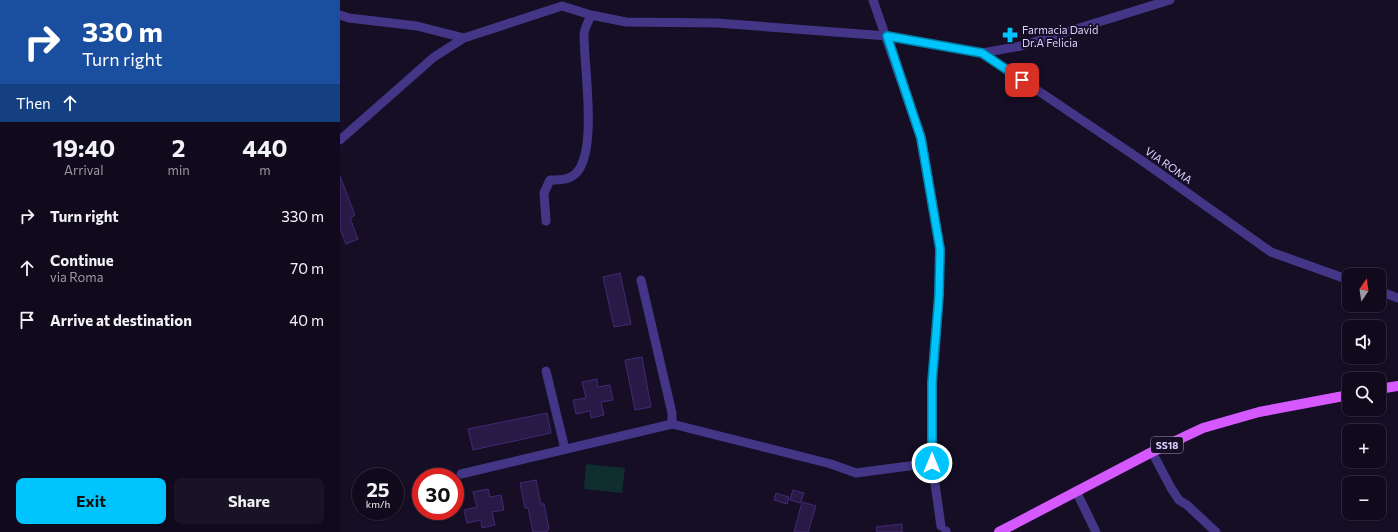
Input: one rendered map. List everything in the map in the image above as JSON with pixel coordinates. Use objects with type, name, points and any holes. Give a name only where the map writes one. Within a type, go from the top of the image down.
[{"type":"main road","points":[[1386,388],[1398,386]]},
{"type":"main road","name":"SS18","points":[[999,532],[1152,452],[1203,428],[1230,419],[1259,412],[1342,396]]},
{"type":"street","points":[[873,0],[887,36],[921,138],[940,249],[939,295],[932,383],[932,463],[944,531]]},
{"type":"street","points":[[340,140],[434,57],[464,38],[562,6],[591,15],[626,22],[717,23],[887,36],[982,53],[1022,46],[1170,0]]},
{"type":"street","points":[[340,15],[349,18],[417,26],[464,38]]},
{"type":"street","points":[[546,222],[544,193],[550,180],[565,180],[578,172],[584,160],[589,127],[584,33],[591,15]]},
{"type":"street","name":"VIA ROMA","points":[[982,53],[1141,160],[1271,252],[1342,277]]},
{"type":"street","points":[[641,280],[672,413],[672,424]]},
{"type":"street","points":[[1386,294],[1398,298]]},
{"type":"street","points":[[546,371],[565,449]]},
{"type":"street","points":[[464,473],[672,424],[831,464],[856,473],[932,463]]},
{"type":"street","points":[[1152,452],[1179,500],[1187,505],[1216,532]]},
{"type":"street","points":[[1076,492],[1096,532]]},
{"type":"green space","points":[[586,464],[625,468],[622,493],[584,489]]},
{"type":"building","points":[[340,176],[355,215],[350,218],[358,239],[346,244],[340,229]]},
{"type":"building","points":[[620,273],[631,324],[614,327],[603,277]]},
{"type":"building","points":[[642,357],[651,407],[635,410],[625,360]]},
{"type":"building","points":[[597,379],[598,387],[610,385],[613,400],[601,402],[604,415],[591,418],[590,411],[576,414],[573,400],[586,398],[582,382]]},
{"type":"building","points":[[547,413],[551,433],[473,450],[468,429]]},
{"type":"building","points":[[536,480],[541,504],[544,504],[549,529],[547,532],[533,532],[528,508],[525,508],[520,483]]},
{"type":"building","points":[[488,489],[490,497],[501,495],[504,510],[492,512],[495,525],[482,528],[481,520],[467,523],[464,510],[477,507],[473,492]]},
{"type":"building","points":[[793,490],[804,493],[800,503],[790,500]]},
{"type":"building","points":[[776,493],[789,497],[787,504],[774,500]]},
{"type":"building","points":[[802,502],[816,506],[808,532],[794,532]]},
{"type":"building","points":[[902,524],[902,532],[877,532],[876,527]]},
{"type":"place","name":"Farmacia David Dr.A Felicia","points":[[1010,35]]},
{"type":"route","points":[[932,463],[932,383],[939,295],[940,249],[921,138],[887,36],[982,53],[1022,80]]}]
